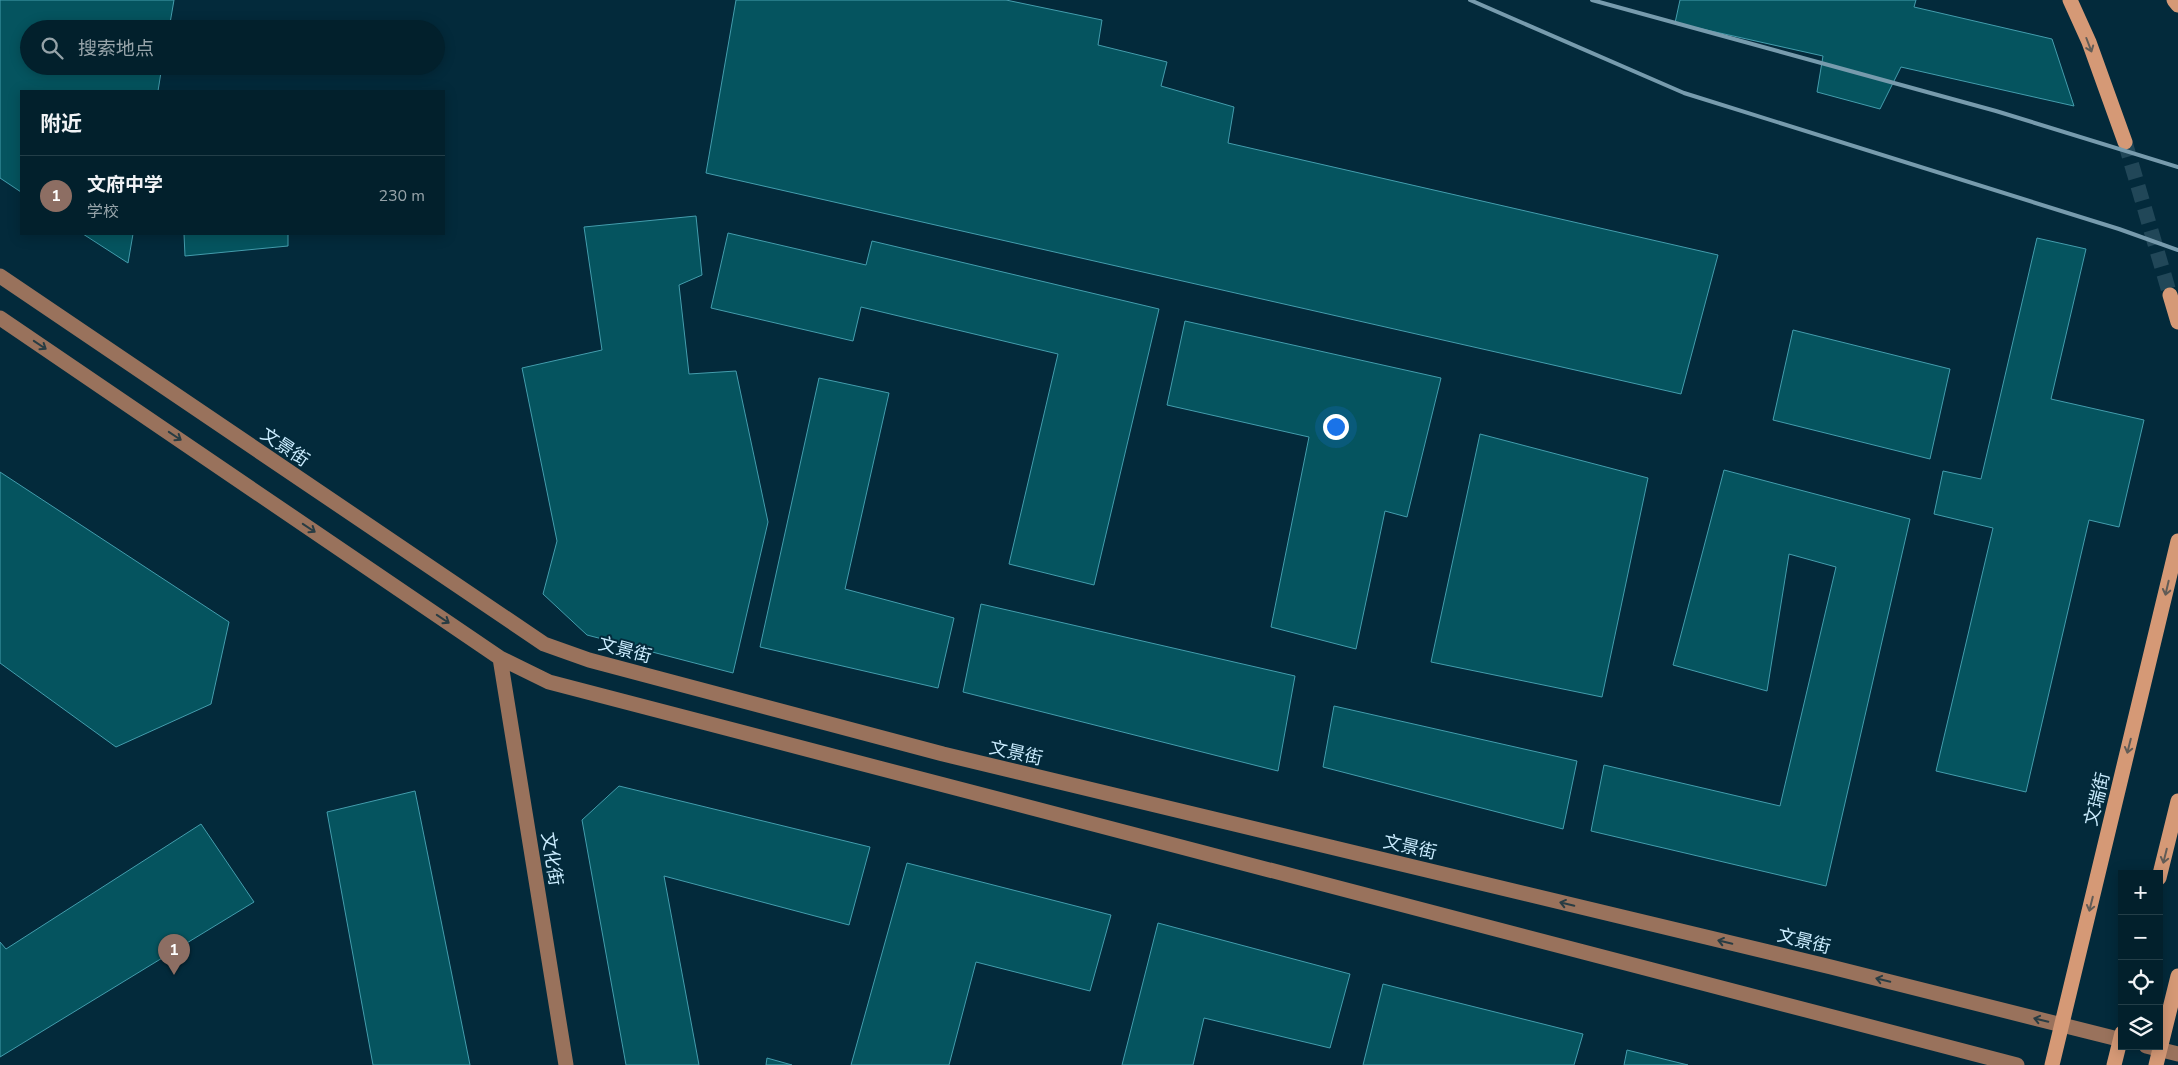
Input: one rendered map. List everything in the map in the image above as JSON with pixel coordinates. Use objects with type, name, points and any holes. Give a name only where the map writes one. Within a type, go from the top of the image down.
[{"type":"highway","points":[[2070,0],[2089,42],[2125,142]]},
{"type":"highway","points":[[2174,0],[2178,5]]},
{"type":"highway","points":[[2170,295],[2178,322]]},
{"type":"highway","name":"文瑞街","points":[[2052,1065],[2178,541]]},
{"type":"highway","points":[[2161,870],[2178,800]]},
{"type":"highway","points":[[2163,1019],[2178,976]]},
{"type":"highway","points":[[2114,1065],[2118,1049]]},
{"type":"highway","points":[[2153,1050],[2156,1065]]},
{"type":"main road","name":"文景街","points":[[0,276],[544,644],[589,660],[944,754],[1821,965],[2118,1039]]},
{"type":"main road","points":[[0,318],[500,658],[549,682],[2017,1065]]},
{"type":"main road","name":"文化街","points":[[500,658],[566,1065]]},
{"type":"main road","points":[[2161,1050],[2178,1054]]},
{"type":"building","points":[[0,0],[174,0],[171,20],[20,20],[20,75],[161,75],[158,90],[20,90],[20,191],[0,178]]},
{"type":"building","points":[[736,0],[1006,0],[1102,20],[1098,45],[1167,62],[1161,86],[1234,107],[1228,143],[1718,255],[1681,394],[706,173]]},
{"type":"building","points":[[1680,0],[1916,0],[1914,7],[2052,39],[2074,106],[1901,67],[1880,109],[1817,92],[1823,56],[1675,23]]},
{"type":"building","points":[[696,216],[702,275],[679,285],[689,374],[736,371],[768,522],[733,673],[587,635],[543,594],[557,541],[522,368],[602,350],[584,227]]},
{"type":"building","points":[[728,233],[866,265],[872,241],[1159,309],[1094,585],[1009,564],[1058,354],[861,307],[853,341],[711,308]]},
{"type":"building","points":[[85,235],[133,235],[128,263]]},
{"type":"building","points":[[184,235],[288,235],[288,246],[185,256]]},
{"type":"building","points":[[2037,238],[2086,249],[2051,399],[2144,420],[2119,527],[2089,520],[2026,792],[1936,771],[1993,528],[1934,514],[1943,471],[1981,479]]},
{"type":"building","points":[[1185,321],[1441,378],[1407,517],[1385,511],[1356,649],[1271,627],[1309,437],[1167,405]]},
{"type":"building","points":[[1793,330],[1950,369],[1930,459],[1773,420]]},
{"type":"building","points":[[819,378],[889,393],[845,589],[954,618],[938,688],[760,647]]},
{"type":"building","points":[[1480,434],[1648,478],[1602,697],[1431,662]]},
{"type":"building","points":[[1724,470],[1910,519],[1826,886],[1591,831],[1604,765],[1780,806],[1836,567],[1789,554],[1767,691],[1673,665]]},
{"type":"building","points":[[0,472],[229,622],[211,704],[116,747],[0,663]]},
{"type":"building","points":[[981,604],[1295,676],[1278,771],[963,692]]},
{"type":"building","points":[[1334,706],[1577,761],[1563,829],[1323,767]]},
{"type":"building","points":[[619,786],[870,847],[849,925],[664,876],[699,1065],[626,1065],[582,820]]},
{"type":"building","points":[[415,791],[470,1065],[373,1065],[327,812]]},
{"type":"building","points":[[201,824],[254,902],[0,1057],[0,942],[6,949]]},
{"type":"building","points":[[907,863],[1111,915],[1090,991],[976,962],[949,1065],[851,1065]]},
{"type":"building","points":[[1158,923],[1350,974],[1330,1048],[1204,1018],[1193,1065],[1122,1065]]},
{"type":"building","points":[[1383,984],[1583,1034],[1574,1065],[1363,1065]]},
{"type":"building","points":[[1627,1050],[1688,1065],[1624,1065]]},
{"type":"building","points":[[767,1058],[792,1065],[766,1065]]},
{"type":"tunnel","points":[[2125,142],[2170,295]]},
{"type":"railway","points":[[1470,0],[1684,93],[2119,229],[2178,250]]},
{"type":"railway","points":[[1592,0],[1996,111],[2178,167]]},
{"type":"place","name":"文府中学","points":[[174,975]]}]
